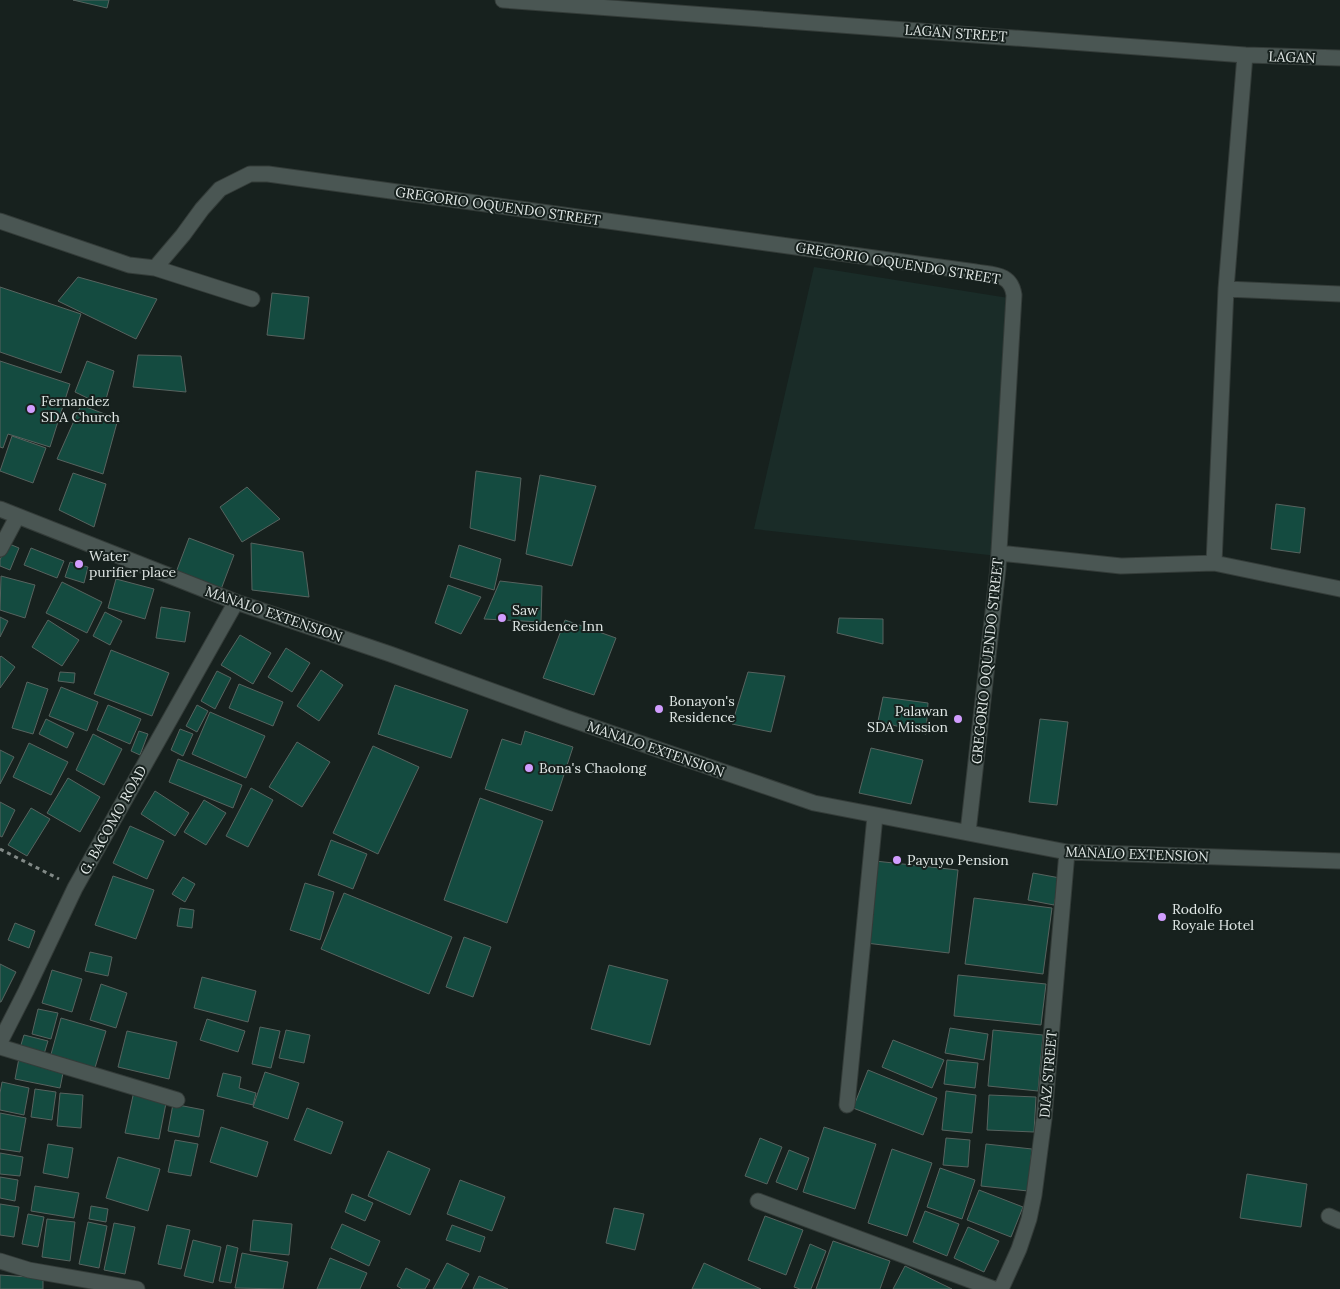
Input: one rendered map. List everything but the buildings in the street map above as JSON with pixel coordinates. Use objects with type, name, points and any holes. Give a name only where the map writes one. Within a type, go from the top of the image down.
[{"type":"street","name":"LAGAN STREET","points":[[502,0],[680,6],[1245,55]]},
{"type":"street","name":"LAGAN","points":[[1245,55],[1340,58]]},
{"type":"street","points":[[1214,563],[1226,289],[1245,55]]},
{"type":"street","name":"GREGORIO OQUENDO STREET","points":[[156,268],[220,189],[250,174],[268,174],[976,272],[997,276],[1006,280],[1013,286],[1014,295],[999,553],[968,832]]},
{"type":"street","points":[[0,221],[129,265],[156,268],[252,299]]},
{"type":"street","points":[[1226,289],[1340,294]]},
{"type":"street","name":"MANALO EXTENSION","points":[[0,509],[236,602],[390,654],[564,718],[814,803],[1067,852],[1340,861]]},
{"type":"street","points":[[0,549],[17,517]]},
{"type":"street","points":[[999,553],[1122,566],[1214,563],[1340,589]]},
{"type":"street","name":"G. BACOMO ROAD","points":[[0,1042],[75,888],[236,602]]},
{"type":"street","points":[[847,1105],[875,816]]},
{"type":"street","name":"DIAZ STREET","points":[[1001,1289],[1019,1249],[1029,1219],[1034,1195],[1044,1119],[1067,852]]},
{"type":"street","points":[[0,1047],[176,1100]]},
{"type":"street","points":[[758,1201],[994,1289]]},
{"type":"street","points":[[0,1261],[29,1270],[137,1289]]},
{"type":"path","points":[[0,849],[75,888]]},
{"type":"shaded area","points":[[814,267],[1021,300],[998,556],[754,529]]},
{"type":"place","name":"Fernandez SDA Church","points":[[31,409]]},
{"type":"place","name":"Water purifier place","points":[[79,564]]},
{"type":"place","name":"Saw Residence Inn","points":[[502,618]]},
{"type":"place","name":"Bonayon's Residence","points":[[659,709]]},
{"type":"place","name":"Palawan SDA Mission","points":[[958,719]]},
{"type":"place","name":"Bona's Chaolong","points":[[529,768]]},
{"type":"place","name":"Payuyo Pension","points":[[897,860]]},
{"type":"place","name":"Rodolfo Royale Hotel","points":[[1162,917]]}]
